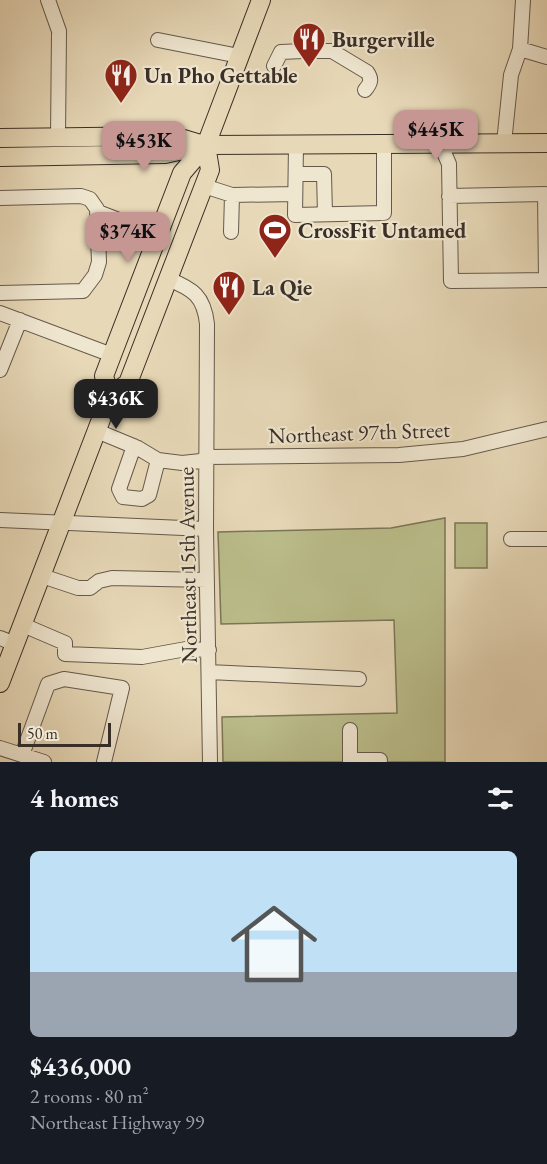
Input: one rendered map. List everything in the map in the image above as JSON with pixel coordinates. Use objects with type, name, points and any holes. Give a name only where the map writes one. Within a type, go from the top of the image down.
[{"type":"main road","points":[[110,396],[104,376],[112,355],[182,172],[206,146],[261,0]]},
{"type":"main road","points":[[0,138],[174,136],[206,146]]},
{"type":"main road","points":[[0,157],[165,154],[206,146],[547,143]]},
{"type":"main road","points":[[0,683],[8,641],[23,625],[110,396],[128,383],[204,186],[210,170],[206,146]]},
{"type":"street","points":[[48,0],[59,31],[58,137]]},
{"type":"street","points":[[504,143],[511,75],[520,49],[523,0]]},
{"type":"street","points":[[158,40],[239,56]]},
{"type":"street","points":[[520,49],[547,57]]},
{"type":"street","points":[[274,66],[281,52],[332,51],[367,72],[370,83],[365,90]]},
{"type":"street","points":[[440,143],[448,164],[451,281],[546,280],[545,194],[449,196]]},
{"type":"street","points":[[296,145],[295,215],[384,213],[384,144]]},
{"type":"street","points":[[296,174],[324,174],[325,214]]},
{"type":"street","points":[[204,186],[232,195],[295,194]]},
{"type":"street","points":[[231,232],[232,195]]},
{"type":"street","points":[[0,198],[84,196],[94,203],[98,212],[99,262],[95,275],[83,291],[0,293]]},
{"type":"street","points":[[98,212],[158,235]]},
{"type":"street","name":"Northeast 15th Avenue","points":[[168,279],[196,294],[205,307],[207,324],[206,530],[210,762]]},
{"type":"street","points":[[0,313],[112,355]]},
{"type":"street","points":[[0,370],[20,320]]},
{"type":"street","name":"Northeast 97th Street","points":[[158,460],[182,463],[201,461],[206,457],[399,455],[463,449],[547,429]]},
{"type":"street","points":[[97,431],[134,446],[158,460],[149,495],[141,499],[123,497],[119,489],[134,446]]},
{"type":"street","points":[[0,520],[206,530]]},
{"type":"street","points":[[511,539],[547,539]]},
{"type":"street","points":[[42,576],[78,588],[90,588],[112,578],[207,580]]},
{"type":"street","points":[[23,625],[65,643],[65,654],[142,657],[186,649],[209,650]]},
{"type":"street","points":[[209,672],[359,679]]},
{"type":"street","points":[[22,755],[48,684],[64,679],[122,688],[104,762]]},
{"type":"street","points":[[350,730],[350,761],[380,760]]},
{"type":"street","points":[[0,748],[44,762]]},
{"type":"green space","points":[[445,518],[445,762],[223,762],[222,717],[397,713],[394,620],[221,624],[218,532],[391,528]]},
{"type":"green space","points":[[455,523],[487,523],[487,568],[455,568]]},
{"type":"place","name":"Burgerville","points":[[309,68]]},
{"type":"place","name":"Un Pho Gettable","points":[[121,104]]},
{"type":"place","name":"CrossFit Untamed","points":[[275,259]]},
{"type":"place","name":"La Qie","points":[[229,316]]}]
